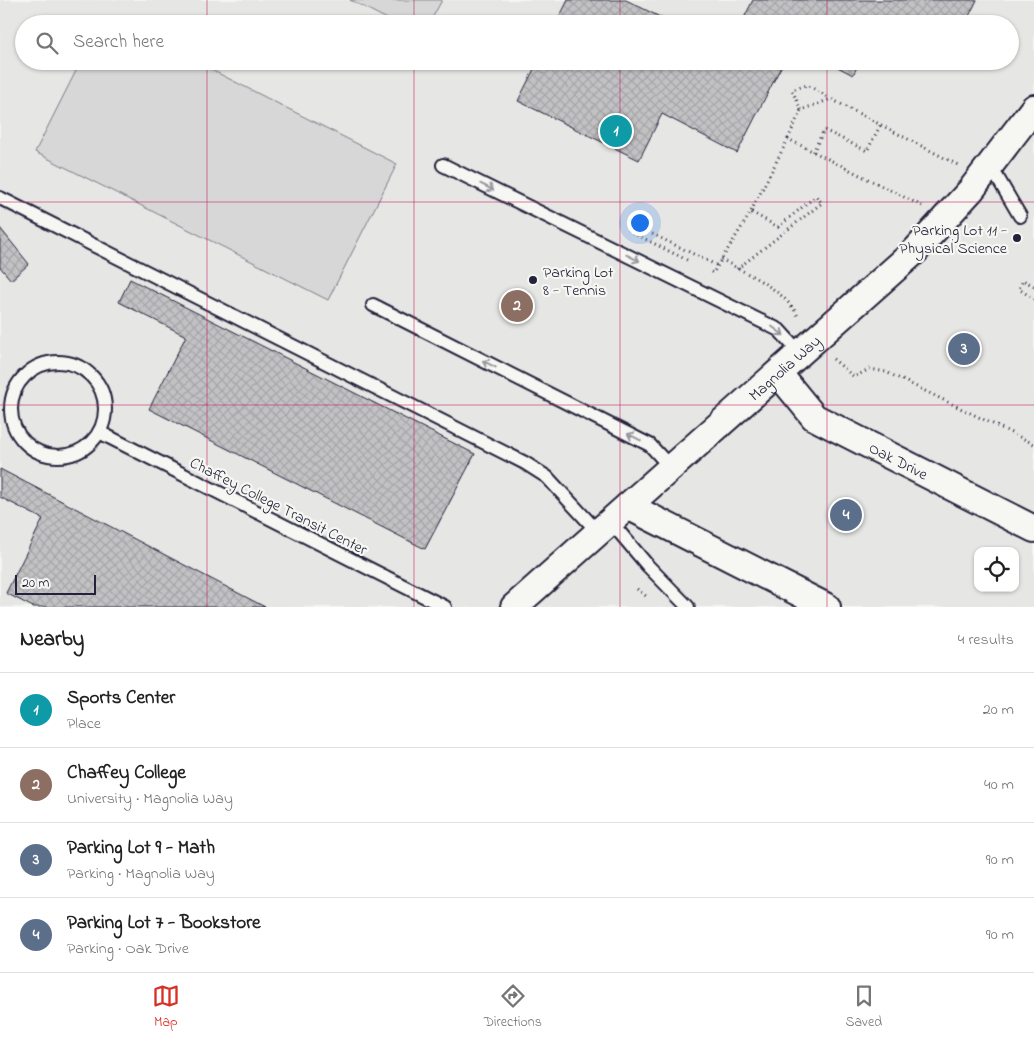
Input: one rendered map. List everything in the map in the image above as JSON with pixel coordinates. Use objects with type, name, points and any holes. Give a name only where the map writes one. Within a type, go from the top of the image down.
[{"type":"street","name":"Magnolia Way","points":[[514,607],[915,251],[971,190],[1034,108]]},
{"type":"street","name":"Oak Drive","points":[[778,373],[814,417],[1034,529]]},
{"type":"street","points":[[612,520],[827,607]]},
{"type":"lane","points":[[990,165],[1020,216]]},
{"type":"lane","points":[[443,166],[779,330],[808,346]]},
{"type":"lane","points":[[0,198],[525,463],[612,520],[648,566],[688,607]]},
{"type":"lane","points":[[373,305],[650,445],[670,468]]},
{"type":"lane","points":[[62,362],[84,370],[100,387],[104,401],[104,417],[99,432],[83,448],[61,456],[46,454],[31,448],[20,437],[13,423],[10,408],[13,393],[20,379],[32,369],[46,363],[62,362]]},
{"type":"lane","name":"Chaffey College Transit Center","points":[[99,432],[445,607]]},
{"type":"path","points":[[801,110],[792,90],[807,85],[958,165]]},
{"type":"path","points":[[705,269],[713,273],[718,266],[750,212],[801,110],[831,98]]},
{"type":"path","points":[[813,152],[824,130],[867,151],[881,124]]},
{"type":"path","points":[[788,139],[922,206]]},
{"type":"path","points":[[737,269],[822,202],[816,196],[778,227],[750,212]]},
{"type":"path","points":[[687,260],[629,231],[632,224],[718,266]]},
{"type":"path","points":[[721,259],[773,289],[795,309],[808,346],[835,360],[854,377],[870,369],[886,372],[1034,444]]},
{"type":"path","points":[[1034,286],[1023,280],[1019,289],[1034,299]]},
{"type":"shaded area","points":[[0,0],[1034,0],[1034,607],[0,607]]},
{"type":"shaded area","points":[[350,0],[442,0],[434,15],[379,15]]},
{"type":"shaded area","points":[[76,70],[212,70],[397,164],[328,300],[35,152]]},
{"type":"building","points":[[568,0],[626,0],[656,15],[560,15]]},
{"type":"building","points":[[753,0],[977,0],[970,15],[746,15]]},
{"type":"building","points":[[534,70],[779,70],[737,153],[662,114],[639,160],[518,101]]},
{"type":"building","points":[[843,70],[856,70],[853,75]]},
{"type":"building","points":[[0,228],[29,264],[11,280],[0,267]]},
{"type":"building","points":[[130,279],[475,454],[425,549],[149,409],[186,336],[119,302]]},
{"type":"building","points":[[0,469],[265,607],[33,607],[6,593],[43,519],[0,497]]},
{"type":"place","name":"Sports Center","points":[[616,131]]},
{"type":"place","name":"Parking Lot 11 - Physical Science","points":[[1017,238]]},
{"type":"place","name":"Parking Lot 8 - Tennis","points":[[533,280]]},
{"type":"place","name":"Chaffey College","points":[[517,306]]},
{"type":"place","name":"Parking Lot 9 - Math","points":[[964,349]]},
{"type":"place","name":"Parking Lot 7 - Bookstore","points":[[846,515]]}]
